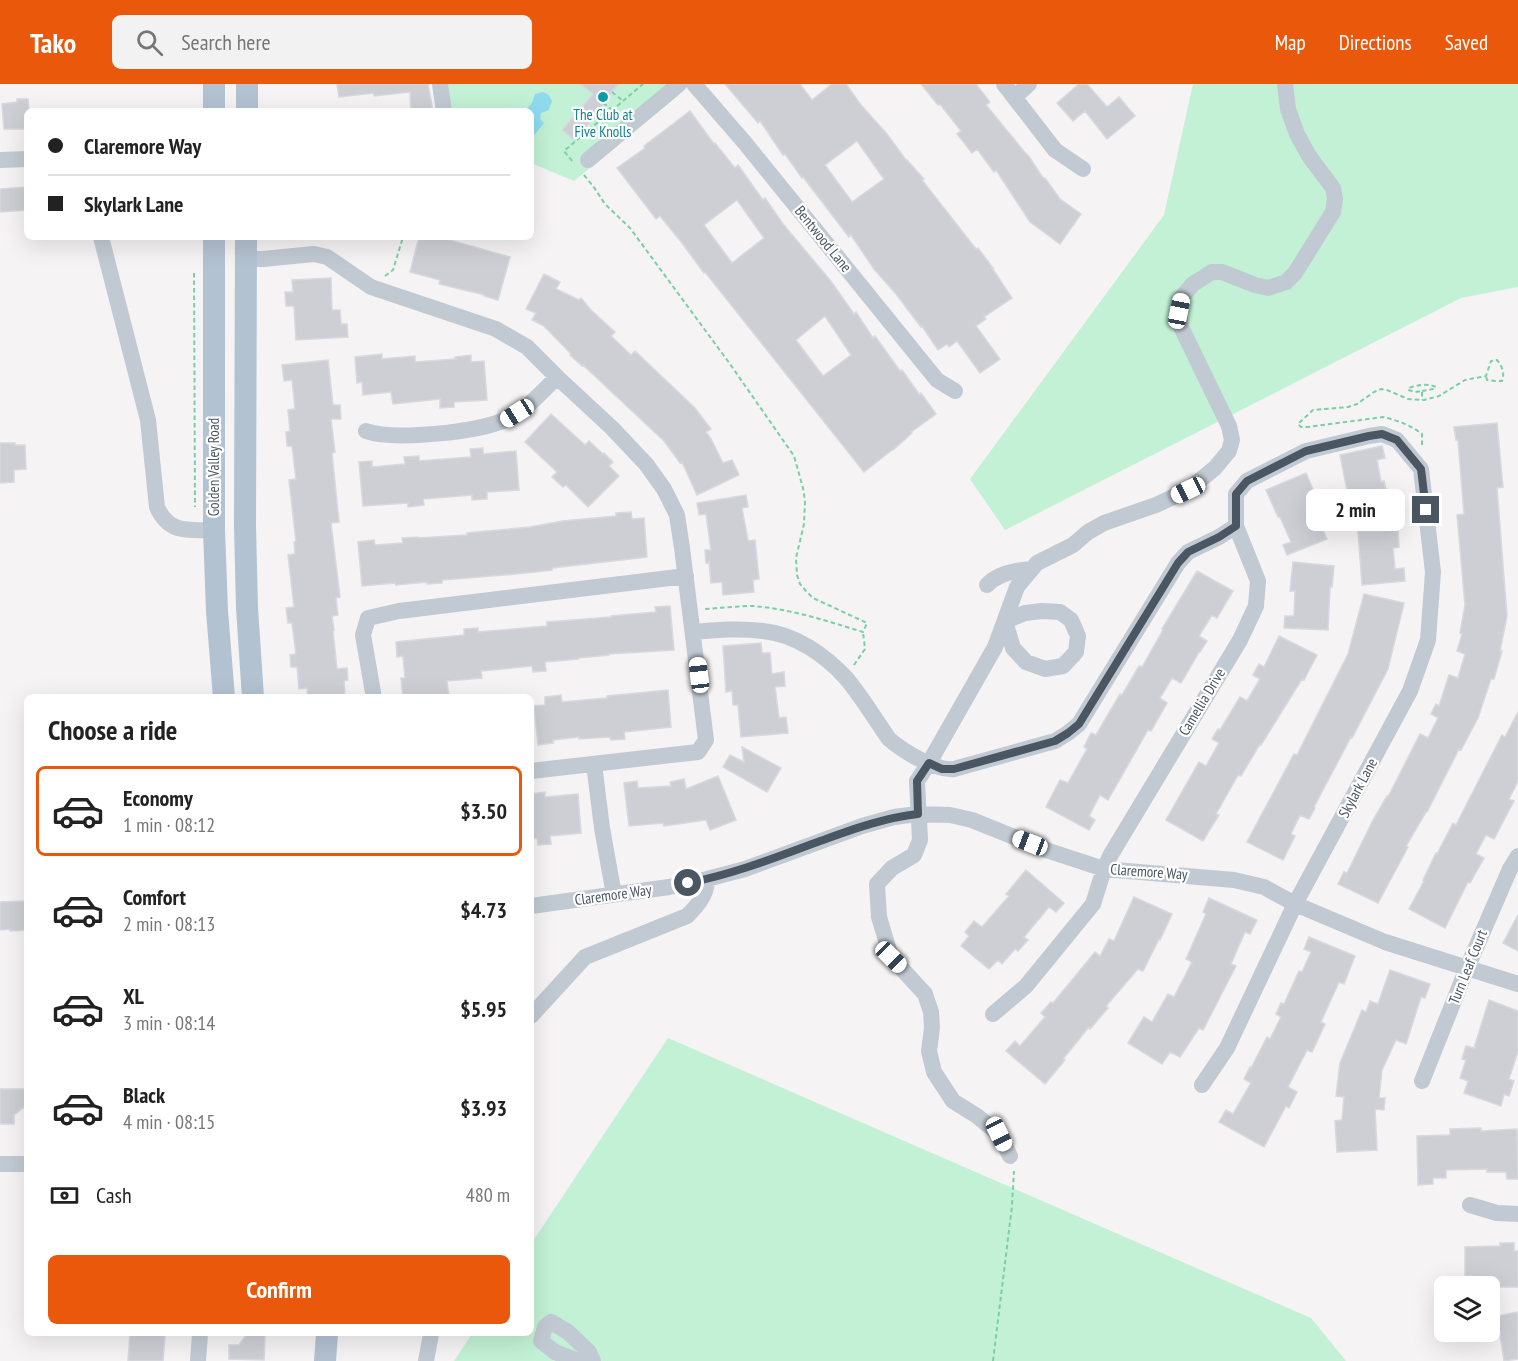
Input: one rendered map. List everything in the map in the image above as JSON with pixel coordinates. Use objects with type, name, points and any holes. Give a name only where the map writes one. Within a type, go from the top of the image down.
[{"type":"main road","points":[[214,84],[214,108]]},
{"type":"main road","points":[[247,84],[247,108]]},
{"type":"main road","name":"Golden Valley Road","points":[[214,240],[214,530],[224,694]]},
{"type":"main road","name":"Golden Valley Road","points":[[246,248],[245,526],[253,694]]},
{"type":"main road","points":[[325,1361],[327,1336]]},
{"type":"street","points":[[440,84],[444,108]]},
{"type":"street","points":[[584,164],[679,84]]},
{"type":"street","name":"Bentwood Lane","points":[[694,84],[745,143],[937,380],[955,391]]},
{"type":"street","points":[[1029,84],[1009,91],[1055,150],[1083,169]]},
{"type":"street","points":[[1010,1156],[999,1134],[977,1116],[953,1101],[934,1072],[929,1051],[931,1012],[926,994],[891,957],[879,917],[877,884],[892,868],[914,855],[920,840],[917,781],[995,647],[1017,587],[1037,563],[1073,545],[1088,532],[1104,523],[1156,505],[1188,490],[1215,468],[1229,451],[1232,440],[1229,426],[1181,327],[1179,311],[1182,297],[1193,284],[1212,272],[1222,272],[1268,288],[1286,282],[1295,273],[1333,212],[1335,199],[1333,188],[1309,156],[1297,134],[1288,109],[1285,84]]},
{"type":"street","points":[[0,160],[24,159]]},
{"type":"street","points":[[102,240],[148,420],[158,507],[162,518],[169,525],[179,529],[214,530]]},
{"type":"street","points":[[246,248],[263,259],[314,254],[327,257],[371,287],[496,329],[527,348],[612,428],[646,464],[664,489],[677,515],[706,740],[698,753],[534,771]]},
{"type":"street","points":[[366,431],[375,434],[405,436],[480,428],[507,419],[527,406],[557,377]]},
{"type":"street","points":[[693,632],[732,629],[765,631],[793,639],[823,656],[847,679],[889,739],[942,769],[954,769],[1055,741],[1079,724],[1178,563],[1188,552],[1236,526],[1236,494],[1247,481],[1306,451],[1382,434],[1397,440],[1421,469]]},
{"type":"street","name":"Skylark Lane","points":[[1202,1085],[1227,1048],[1295,904],[1410,691],[1428,640],[1433,572],[1421,469]]},
{"type":"street","name":"Camellia Drive","points":[[993,1014],[1026,986],[1093,904],[1104,869],[1116,846],[1240,640],[1256,606],[1258,581],[1236,526]]},
{"type":"street","points":[[987,585],[990,581],[1017,570],[1032,569]]},
{"type":"street","points":[[373,694],[363,635],[368,618],[399,612],[686,576]]},
{"type":"street","points":[[1060,612],[1071,620],[1078,636],[1077,652],[1063,666],[1045,669],[1026,662],[1013,648],[1005,621],[1025,613],[1060,612]]},
{"type":"street","points":[[594,764],[614,895]]},
{"type":"street","name":"Claremore Way","points":[[534,906],[669,887],[707,879],[745,869],[862,826],[894,817],[918,814],[950,815],[972,820],[1049,851],[1104,869],[1234,880],[1264,887],[1295,904],[1385,942],[1518,984]]},
{"type":"street","name":"Turn Leaf Court","points":[[1422,1081],[1467,968],[1510,868],[1518,856]]},
{"type":"street","points":[[534,1013],[585,957],[687,916],[707,889],[707,879]]},
{"type":"street","points":[[0,1164],[24,1164]]},
{"type":"street","points":[[1470,1205],[1497,1213],[1518,1215]]},
{"type":"street","points":[[578,1361],[555,1352],[541,1341],[545,1327],[551,1322],[568,1332],[590,1352],[593,1361]]},
{"type":"street","points":[[198,1361],[200,1336]]},
{"type":"street","points":[[426,1361],[431,1336]]},
{"type":"path","points":[[643,85],[564,151],[584,164],[578,169],[605,204],[630,228],[794,456],[805,501],[804,524],[796,566],[800,584],[813,598],[867,623],[863,632],[865,649],[847,679]]},
{"type":"path","points":[[612,92],[623,101]]},
{"type":"path","points":[[603,103],[613,110]]},
{"type":"path","points":[[371,287],[393,270],[402,240]]},
{"type":"path","points":[[1497,360],[1504,376],[1502,381],[1487,380],[1486,376],[1491,361],[1497,360]]},
{"type":"path","points":[[1421,469],[1422,434],[1416,429],[1391,419],[1370,418],[1308,427],[1300,427],[1298,422],[1313,410],[1348,407],[1381,389],[1408,399],[1422,400],[1439,396],[1466,380],[1486,376]]},
{"type":"path","points":[[1417,385],[1436,387],[1422,391],[1408,390],[1417,385]]},
{"type":"path","points":[[1422,391],[1422,400]]},
{"type":"path","points":[[690,611],[751,606],[785,610],[863,632]]},
{"type":"path","points":[[993,1361],[1012,1206],[1014,1170],[1010,1156]]},
{"type":"green space","points":[[448,84],[669,84],[679,95],[574,181],[534,164],[534,108],[451,108]]},
{"type":"green space","points":[[1193,84],[1518,84],[1518,287],[1461,298],[1005,530],[970,479],[1164,215]]},
{"type":"green space","points":[[668,1038],[1311,1318],[1346,1361],[454,1361],[471,1336],[534,1336],[534,1239]]},
{"type":"water","points":[[543,92],[549,95],[552,101],[549,110],[541,113],[540,119],[544,123],[534,136],[534,108],[528,108],[535,94]]},
{"type":"building","points":[[337,84],[428,84],[432,108],[411,108],[410,92],[339,97]]},
{"type":"building","points":[[580,84],[618,84],[597,114],[574,140],[562,130],[593,94]]},
{"type":"building","points":[[725,84],[800,84],[812,100],[832,84],[846,84],[906,160],[924,179],[922,180],[976,249],[978,248],[1012,298],[984,317],[986,319],[976,326],[1000,359],[980,373],[957,341],[949,347],[947,344],[938,350],[922,326],[874,269],[851,235],[849,237],[785,154],[783,155],[760,121],[758,123]],"holes":[[[857,141],[884,179],[852,202],[825,165]]]},
{"type":"building","points":[[921,84],[976,84],[990,102],[986,105],[1028,155],[1043,178],[1060,199],[1081,214],[1060,244],[1030,222],[996,170],[994,172],[977,149],[972,153],[957,134],[961,131]]},
{"type":"building","points":[[1079,84],[1087,84],[1107,107],[1119,97],[1135,116],[1107,139],[1085,111],[1073,121],[1057,103]]},
{"type":"building","points":[[17,99],[28,99],[29,108],[24,108],[24,129],[4,129],[2,104],[17,102]]},
{"type":"building","points":[[690,111],[714,144],[735,168],[738,165],[763,200],[765,198],[854,314],[856,312],[873,338],[875,336],[900,371],[902,370],[936,414],[864,472],[682,243],[660,216],[656,219],[617,168],[645,148],[644,146]],"holes":[[[737,200],[764,238],[732,263],[704,225]],[[825,316],[851,355],[823,376],[796,340]]]},
{"type":"building","points":[[24,187],[24,210],[0,212],[0,189]]},
{"type":"building","points":[[418,240],[450,240],[510,257],[498,300],[439,284],[440,280],[410,272]]},
{"type":"building","points":[[544,274],[560,282],[556,289],[579,300],[581,298],[615,332],[611,336],[631,355],[635,351],[695,408],[711,429],[706,432],[723,463],[732,460],[739,475],[697,495],[682,462],[680,463],[664,441],[570,355],[544,326],[532,320],[536,313],[526,309]]},
{"type":"building","points":[[331,278],[332,310],[340,310],[341,324],[347,324],[348,337],[296,340],[294,306],[286,306],[285,292],[293,292],[292,280]]},
{"type":"building","points":[[382,354],[382,359],[415,356],[415,362],[456,359],[455,357],[471,355],[471,362],[484,361],[487,400],[454,402],[454,407],[440,408],[440,399],[393,404],[391,392],[363,395],[362,382],[357,383],[355,357]]},
{"type":"building","points":[[328,360],[333,405],[340,405],[341,419],[331,419],[339,522],[331,523],[340,597],[336,598],[338,615],[332,616],[337,669],[347,668],[348,680],[344,681],[345,694],[308,694],[307,688],[299,689],[297,667],[291,667],[290,655],[296,654],[292,623],[288,623],[286,608],[294,607],[288,555],[295,554],[294,542],[296,542],[289,480],[296,479],[292,446],[287,446],[286,432],[290,431],[288,410],[295,409],[292,380],[284,381],[282,365]]},
{"type":"building","points":[[551,414],[585,445],[589,441],[604,453],[613,462],[609,466],[619,476],[588,507],[566,485],[563,487],[552,477],[557,472],[525,442]]},
{"type":"building","points":[[1497,423],[1503,487],[1497,488],[1507,616],[1500,651],[1502,651],[1494,679],[1491,679],[1478,718],[1406,846],[1408,847],[1378,903],[1338,884],[1344,872],[1347,873],[1420,734],[1428,738],[1438,718],[1431,714],[1436,704],[1439,706],[1449,675],[1458,678],[1465,654],[1457,651],[1462,634],[1460,633],[1465,605],[1457,515],[1464,514],[1458,440],[1456,440],[1454,427]]},
{"type":"building","points":[[0,443],[25,445],[26,469],[14,470],[14,482],[0,483]]},
{"type":"building","points":[[1382,446],[1385,458],[1377,460],[1381,482],[1384,481],[1393,520],[1400,519],[1399,547],[1393,548],[1395,569],[1404,568],[1405,581],[1362,585],[1357,518],[1351,520],[1344,491],[1347,490],[1340,455]]},
{"type":"building","points":[[483,448],[483,454],[516,451],[519,490],[487,492],[487,499],[472,500],[472,495],[423,499],[424,505],[408,507],[408,503],[363,506],[359,462],[372,461],[372,467],[405,464],[404,457],[419,456],[419,461],[471,457],[470,449]]},
{"type":"building","points":[[1306,473],[1318,501],[1312,503],[1327,539],[1287,555],[1283,545],[1291,542],[1266,490]]},
{"type":"building","points":[[746,495],[748,507],[742,508],[748,541],[755,540],[759,579],[753,580],[754,592],[723,595],[722,582],[711,583],[705,550],[711,550],[706,514],[699,515],[697,503]]},
{"type":"building","points":[[631,512],[632,519],[644,518],[647,557],[552,568],[552,570],[442,580],[442,583],[362,586],[358,542],[374,540],[375,545],[403,543],[402,538],[467,535],[467,533],[616,516],[616,513]]},
{"type":"building","points":[[1293,562],[1334,566],[1332,587],[1330,587],[1328,630],[1284,628],[1285,616],[1294,616],[1295,591],[1290,591]]},
{"type":"building","points":[[1197,571],[1233,591],[1217,618],[1212,615],[1199,636],[1207,641],[1181,683],[1172,678],[1160,698],[1167,703],[1151,731],[1148,730],[1108,800],[1100,795],[1089,816],[1095,820],[1089,830],[1046,807],[1060,780],[1068,783],[1087,749],[1084,747],[1091,733],[1096,735],[1120,694],[1122,695],[1139,666],[1142,667]]},
{"type":"building","points":[[1364,594],[1404,603],[1388,669],[1309,819],[1300,815],[1291,834],[1295,836],[1283,860],[1247,842],[1294,754],[1297,755],[1348,654]]},
{"type":"building","points":[[670,606],[674,650],[609,654],[545,662],[546,671],[533,672],[532,666],[481,671],[482,678],[447,681],[449,694],[403,694],[401,678],[405,678],[403,656],[397,657],[396,642],[464,635],[464,629],[478,628],[478,632],[547,626],[547,622],[656,612],[655,607]]},
{"type":"building","points":[[1279,636],[1317,655],[1304,680],[1302,679],[1241,776],[1238,775],[1216,814],[1219,815],[1203,841],[1166,820],[1199,762],[1206,766],[1219,743],[1212,739],[1218,729],[1220,730],[1240,697],[1247,701],[1260,679],[1253,675],[1259,664],[1264,667]]},
{"type":"building","points":[[761,643],[762,653],[770,653],[772,674],[784,672],[785,686],[775,687],[779,718],[786,717],[788,733],[741,737],[738,705],[733,705],[732,691],[726,692],[723,646]]},
{"type":"building","points":[[668,690],[671,727],[624,732],[625,739],[611,740],[610,737],[579,739],[579,737],[553,740],[553,743],[538,745],[534,706],[545,705],[545,697],[561,695],[562,702]]},
{"type":"building","points":[[1518,712],[1518,781],[1509,799],[1514,801],[1494,839],[1486,835],[1476,854],[1484,858],[1470,883],[1468,882],[1445,928],[1409,909],[1436,853],[1453,823],[1456,825],[1502,735],[1505,737]]},
{"type":"building","points":[[742,747],[781,768],[767,792],[723,767],[730,755],[744,762]]},
{"type":"building","points":[[718,776],[736,820],[710,830],[706,820],[664,826],[663,823],[629,826],[624,783],[637,781],[638,788],[671,786],[670,782],[684,779],[686,789]]},
{"type":"building","points":[[545,792],[545,797],[578,794],[581,833],[550,836],[551,844],[538,845],[537,838],[534,838],[534,794]]},
{"type":"building","points":[[1026,870],[1064,903],[1056,912],[1049,907],[1024,937],[1028,940],[1018,951],[1015,949],[1002,964],[998,960],[989,969],[961,946],[969,936],[965,932],[974,921],[982,927],[1009,896],[1006,894]]},
{"type":"building","points":[[1134,897],[1172,914],[1160,940],[1143,971],[1138,969],[1045,1084],[1006,1051],[1015,1041],[1020,1046],[1045,1017],[1041,1013],[1051,1002],[1053,1003],[1095,952],[1100,956],[1109,939],[1114,941]]},
{"type":"building","points":[[1209,898],[1257,920],[1250,934],[1245,932],[1231,964],[1236,966],[1203,1030],[1199,1028],[1180,1057],[1170,1052],[1162,1064],[1128,1043],[1144,1017],[1152,1022],[1168,994],[1174,997],[1192,962],[1186,959],[1206,914],[1203,912]]},
{"type":"building","points":[[24,901],[24,930],[0,930],[0,902]]},
{"type":"building","points":[[1518,915],[1518,951],[1503,943]]},
{"type":"building","points":[[1309,937],[1355,956],[1344,984],[1339,982],[1321,1022],[1325,1024],[1312,1052],[1307,1050],[1288,1087],[1297,1092],[1289,1108],[1286,1106],[1264,1147],[1219,1122],[1226,1110],[1233,1114],[1251,1083],[1244,1079],[1267,1037],[1270,1039],[1281,1017],[1276,1014],[1281,1003],[1284,1004],[1299,971],[1302,972],[1311,952],[1304,949]]},
{"type":"building","points":[[1390,970],[1430,984],[1425,998],[1421,997],[1406,1044],[1396,1040],[1382,1070],[1379,1098],[1385,1098],[1384,1110],[1375,1109],[1377,1150],[1337,1152],[1335,1121],[1342,1120],[1344,1097],[1336,1096],[1340,1063],[1362,1010],[1366,1012],[1370,1001],[1378,1004]]},
{"type":"building","points":[[1489,1000],[1518,1011],[1518,1051],[1509,1079],[1514,1081],[1509,1096],[1504,1094],[1501,1106],[1464,1093],[1468,1081],[1460,1078],[1466,1060],[1462,1059],[1466,1046],[1474,1048]]},
{"type":"building","points":[[0,1089],[24,1089],[24,1108],[14,1115],[14,1124],[0,1124]]},
{"type":"building","points":[[1481,1128],[1481,1131],[1517,1129],[1518,1179],[1507,1179],[1506,1172],[1487,1172],[1487,1169],[1446,1170],[1446,1178],[1433,1178],[1433,1184],[1418,1185],[1417,1136],[1450,1135],[1450,1129]]},
{"type":"building","points":[[1500,1243],[1514,1243],[1514,1251],[1518,1251],[1518,1287],[1500,1287],[1500,1276],[1465,1276],[1465,1247],[1500,1246]]},
{"type":"building","points":[[1518,1312],[1518,1359],[1504,1361],[1500,1315]]},
{"type":"building","points":[[130,1336],[165,1336],[163,1361],[128,1361]]},
{"type":"building","points":[[246,1336],[265,1336],[264,1360],[229,1359],[229,1345],[239,1345]]},
{"type":"place","name":"The Club at Five Knolls","points":[[603,97]]},
{"type":"route","points":[[688,883],[745,869],[862,826],[894,817],[918,814],[917,781],[929,763],[942,769],[954,769],[1055,741],[1068,733],[1079,724],[1178,563],[1188,552],[1236,526],[1236,494],[1247,481],[1306,451],[1382,434],[1397,440],[1421,469],[1426,510]]}]
